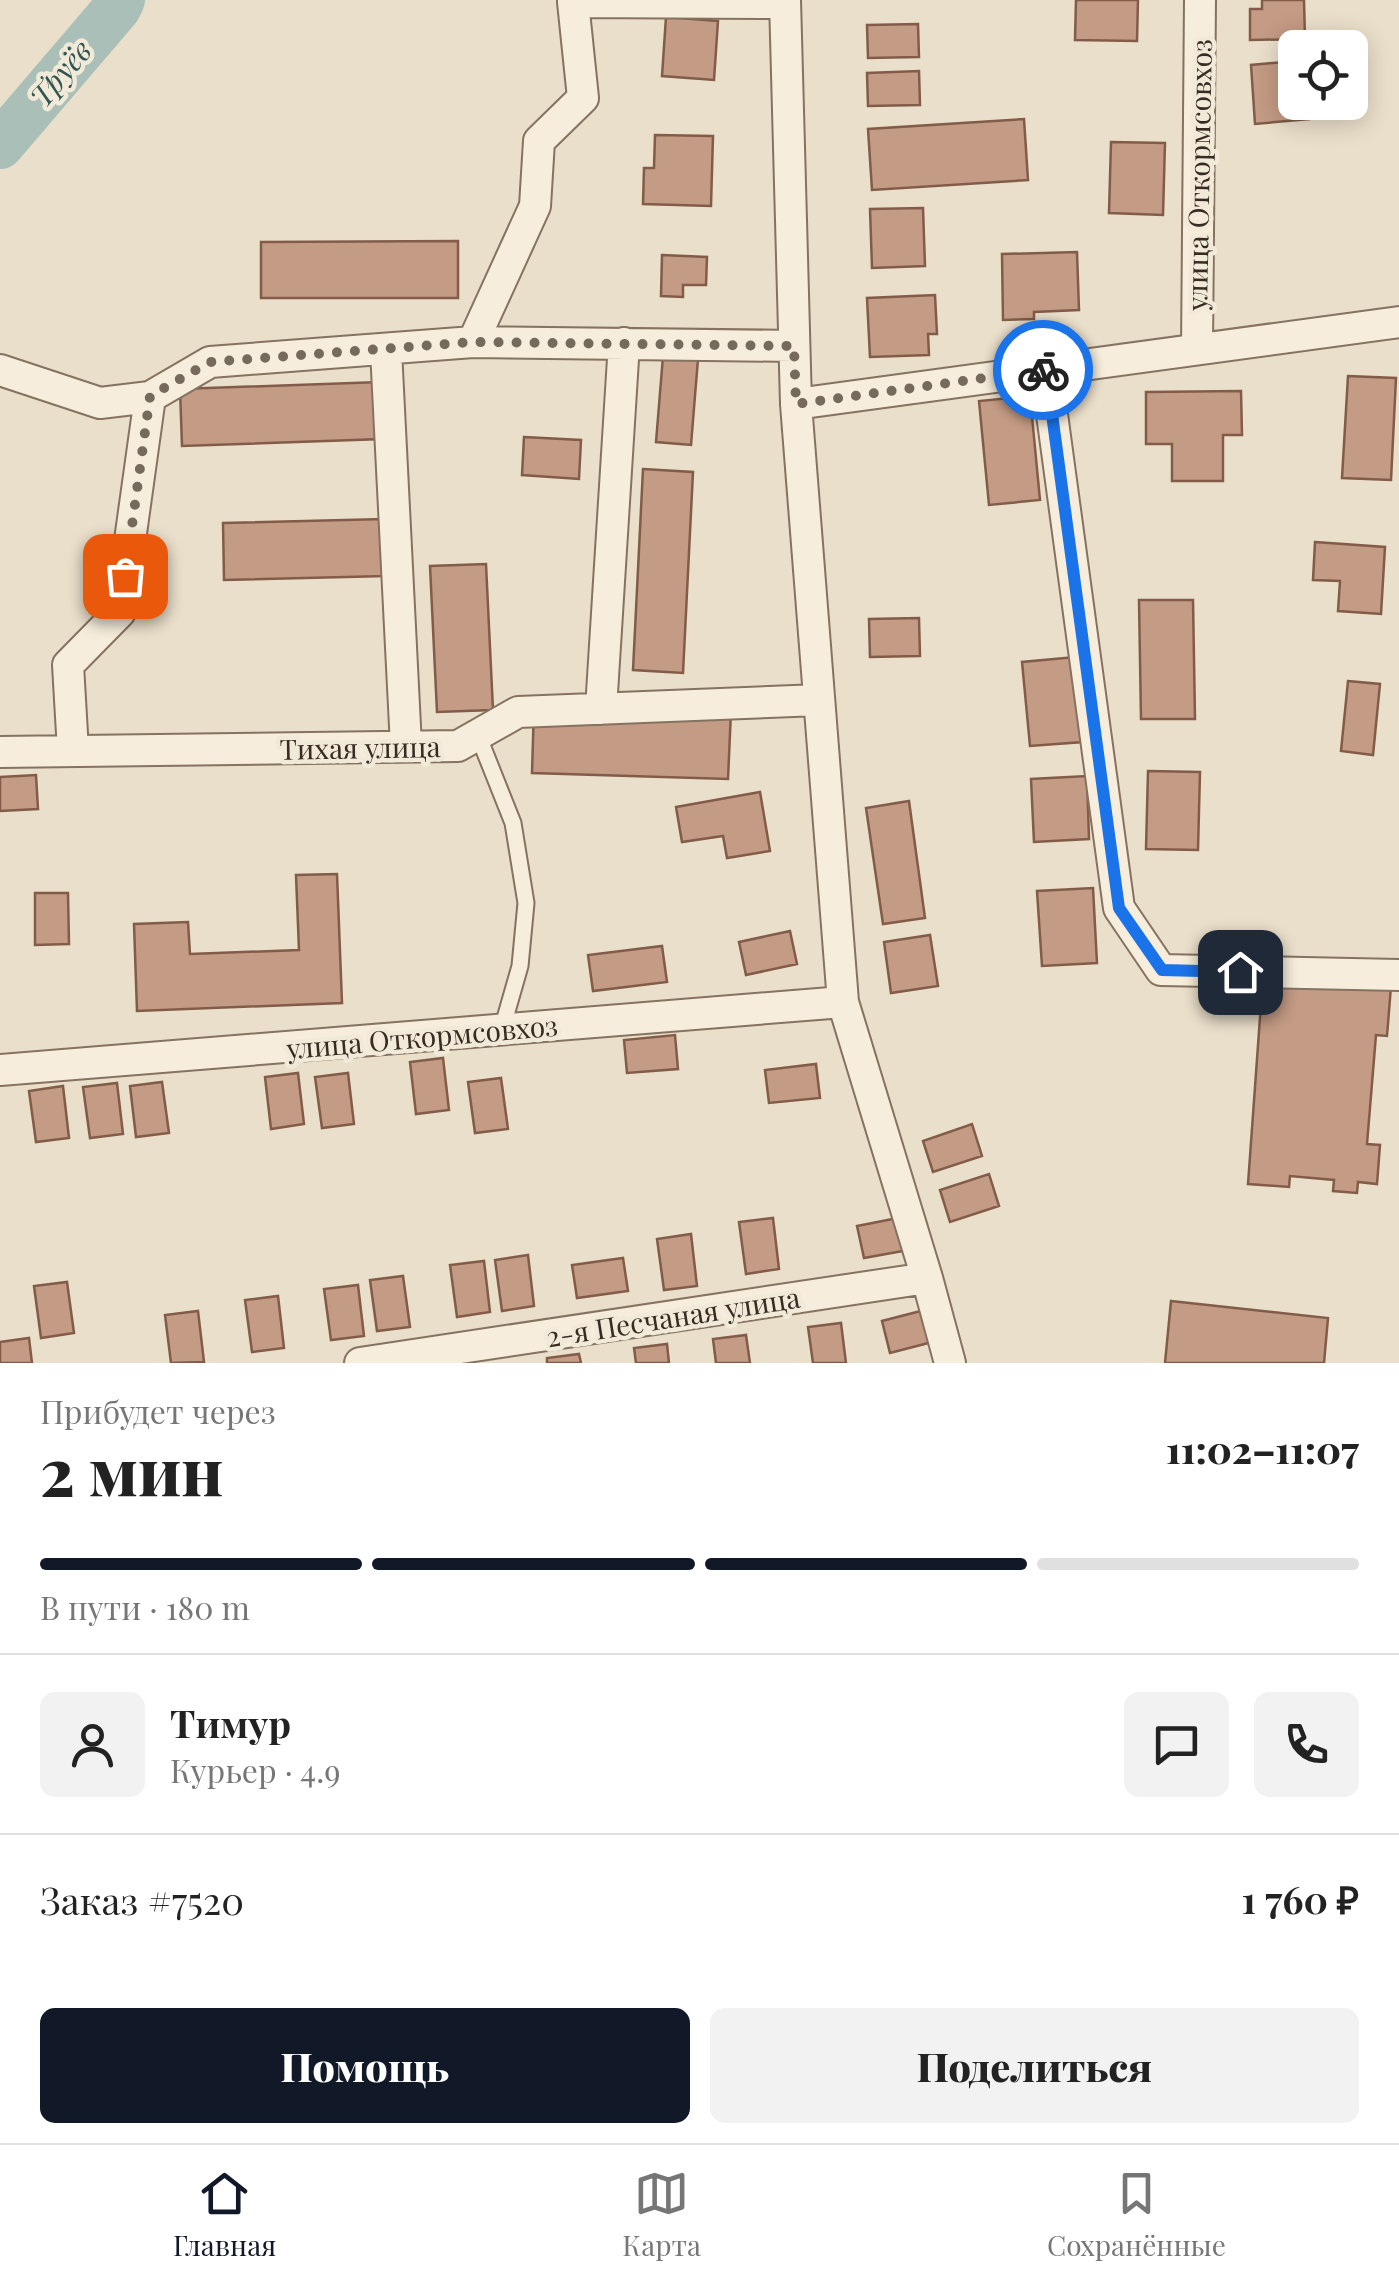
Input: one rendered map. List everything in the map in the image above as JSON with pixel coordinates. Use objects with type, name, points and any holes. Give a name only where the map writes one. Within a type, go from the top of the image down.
[{"type":"street","name":"улица Откормсовхоз","points":[[1196,349],[1200,0]]},
{"type":"street","points":[[473,342],[535,206],[539,141],[583,98],[573,2],[785,2],[796,404],[844,1002],[950,1363]]},
{"type":"street","name":"улица Откормсовхоз","points":[[796,404],[1399,322]]},
{"type":"street","points":[[0,370],[100,403],[150,396],[210,362],[473,342],[794,346]]},
{"type":"street","points":[[601,709],[624,344]]},
{"type":"street","points":[[386,350],[406,746]]},
{"type":"street","points":[[1046,370],[1119,908],[1162,970],[1399,975]]},
{"type":"street","points":[[73,751],[68,664],[120,612],[150,396]]},
{"type":"street","name":"Тихая улица","points":[[0,752],[458,746],[518,712],[819,700]]},
{"type":"street","name":"улица Откормсовхоз","points":[[0,1070],[844,1002]]},
{"type":"street","name":"2-я Песчаная улица","points":[[360,1363],[927,1278]]},
{"type":"lane","points":[[478,735],[513,823],[526,903],[520,966],[502,1030]]},
{"type":"building","points":[[1076,0],[1138,0],[1137,41],[1075,40]]},
{"type":"building","points":[[1262,0],[1304,0],[1305,30],[1278,30],[1278,39],[1250,40],[1250,9],[1262,9]]},
{"type":"building","points":[[666,17],[718,21],[714,80],[662,76]]},
{"type":"building","points":[[918,24],[919,57],[868,58],[867,25]]},
{"type":"building","points":[[1278,63],[1278,120],[1298,120],[1255,124],[1251,65]]},
{"type":"building","points":[[919,71],[920,105],[868,106],[867,73]]},
{"type":"building","points":[[1024,119],[1028,180],[872,190],[868,129]]},
{"type":"building","points":[[655,135],[713,136],[711,206],[643,204],[644,168],[654,168]]},
{"type":"building","points":[[1111,142],[1165,143],[1163,215],[1109,213]]},
{"type":"building","points":[[923,208],[925,266],[872,268],[870,209]]},
{"type":"building","points":[[458,241],[458,298],[261,298],[261,242]]},
{"type":"building","points":[[1077,252],[1079,310],[1034,312],[1034,319],[1003,320],[1002,254]]},
{"type":"building","points":[[662,255],[707,257],[706,285],[683,285],[683,297],[661,296]]},
{"type":"building","points":[[935,295],[937,334],[928,334],[929,355],[870,357],[867,298]]},
{"type":"building","points":[[663,356],[698,359],[691,445],[656,442]]},
{"type":"building","points":[[1348,376],[1396,378],[1391,480],[1342,478]]},
{"type":"building","points":[[380,382],[382,439],[182,446],[180,389]]},
{"type":"building","points":[[1241,391],[1242,435],[1223,435],[1223,481],[1172,481],[1172,444],[1146,444],[1146,392]]},
{"type":"building","points":[[1030,396],[1040,500],[989,505],[979,401]]},
{"type":"building","points":[[524,437],[581,440],[579,479],[522,475]]},
{"type":"building","points":[[643,469],[693,472],[683,673],[633,670]]},
{"type":"building","points":[[384,519],[386,576],[224,580],[223,523]]},
{"type":"building","points":[[1315,542],[1385,547],[1381,614],[1338,611],[1340,581],[1313,580]]},
{"type":"building","points":[[486,564],[493,710],[437,712],[430,566]]},
{"type":"building","points":[[1139,600],[1193,600],[1195,719],[1141,719]]},
{"type":"building","points":[[919,618],[920,656],[870,657],[869,619]]},
{"type":"building","points":[[1075,657],[1083,742],[1030,746],[1022,662]]},
{"type":"building","points":[[1348,681],[1380,684],[1373,755],[1341,751]]},
{"type":"building","points":[[534,705],[731,711],[728,779],[532,773]]},
{"type":"building","points":[[1148,771],[1200,772],[1198,850],[1146,849]]},
{"type":"building","points":[[36,775],[38,809],[0,811],[0,777]]},
{"type":"building","points":[[1087,776],[1089,839],[1034,842],[1031,779]]},
{"type":"building","points":[[760,792],[770,851],[727,858],[723,836],[682,842],[676,807]]},
{"type":"building","points":[[909,801],[925,918],[883,924],[866,808]]},
{"type":"building","points":[[337,874],[342,1003],[137,1011],[134,924],[188,922],[190,954],[299,950],[296,875]]},
{"type":"building","points":[[1093,888],[1097,963],[1042,966],[1037,891]]},
{"type":"building","points":[[35,893],[68,893],[69,944],[35,945]]},
{"type":"building","points":[[790,931],[797,964],[746,975],[739,942]]},
{"type":"building","points":[[930,935],[938,986],[891,993],[884,942]]},
{"type":"building","points":[[662,946],[667,982],[593,991],[588,955]]},
{"type":"building","points":[[1263,976],[1391,986],[1387,1036],[1376,1035],[1367,1144],[1380,1145],[1377,1184],[1358,1182],[1357,1193],[1333,1191],[1334,1180],[1290,1176],[1289,1187],[1248,1184]]},
{"type":"building","points":[[675,1035],[678,1069],[627,1073],[624,1040]]},
{"type":"building","points":[[443,1058],[449,1110],[416,1114],[410,1062]]},
{"type":"building","points":[[816,1064],[820,1098],[769,1103],[765,1070]]},
{"type":"building","points":[[298,1073],[304,1124],[271,1129],[265,1077]]},
{"type":"building","points":[[348,1073],[354,1124],[322,1128],[315,1077]]},
{"type":"building","points":[[501,1078],[508,1129],[475,1133],[468,1082]]},
{"type":"building","points":[[162,1082],[169,1133],[136,1137],[130,1086]]},
{"type":"building","points":[[117,1083],[123,1134],[90,1138],[83,1087]]},
{"type":"building","points":[[63,1086],[69,1138],[36,1142],[29,1091]]},
{"type":"building","points":[[972,1124],[982,1156],[933,1172],[923,1141]]},
{"type":"building","points":[[989,1174],[999,1206],[950,1222],[940,1190]]},
{"type":"building","points":[[908,1216],[914,1249],[864,1258],[857,1226]]},
{"type":"building","points":[[773,1218],[779,1269],[746,1274],[739,1222]]},
{"type":"building","points":[[691,1234],[697,1286],[664,1290],[657,1239]]},
{"type":"building","points":[[528,1255],[534,1306],[502,1311],[495,1260]]},
{"type":"building","points":[[623,1258],[628,1291],[577,1298],[572,1265]]},
{"type":"building","points":[[484,1261],[490,1312],[457,1317],[450,1265]]},
{"type":"building","points":[[403,1276],[410,1327],[377,1331],[370,1280]]},
{"type":"building","points":[[67,1282],[74,1333],[41,1338],[34,1286]]},
{"type":"building","points":[[358,1285],[364,1336],[331,1340],[324,1289]]},
{"type":"building","points":[[278,1296],[284,1348],[252,1352],[245,1300]]},
{"type":"building","points":[[1171,1301],[1328,1318],[1324,1363],[1165,1363]]},
{"type":"building","points":[[932,1308],[940,1340],[890,1353],[882,1321]]},
{"type":"building","points":[[198,1311],[204,1362],[171,1363],[165,1315]]},
{"type":"building","points":[[841,1323],[846,1363],[813,1363],[808,1327]]},
{"type":"building","points":[[746,1335],[750,1363],[716,1363],[713,1339]]},
{"type":"building","points":[[29,1338],[32,1363],[0,1363],[0,1342]]},
{"type":"building","points":[[667,1344],[669,1363],[636,1363],[634,1348]]},
{"type":"building","points":[[579,1354],[581,1363],[547,1363],[547,1358]]},
{"type":"waterway","name":"Труёв","points":[[0,145],[121,0]]},
{"type":"way so far","points":[[125,576],[150,396],[210,362],[473,342],[794,346],[796,404],[1043,370]]},
{"type":"route","points":[[1043,370],[1119,908],[1162,970],[1240,972]]}]
